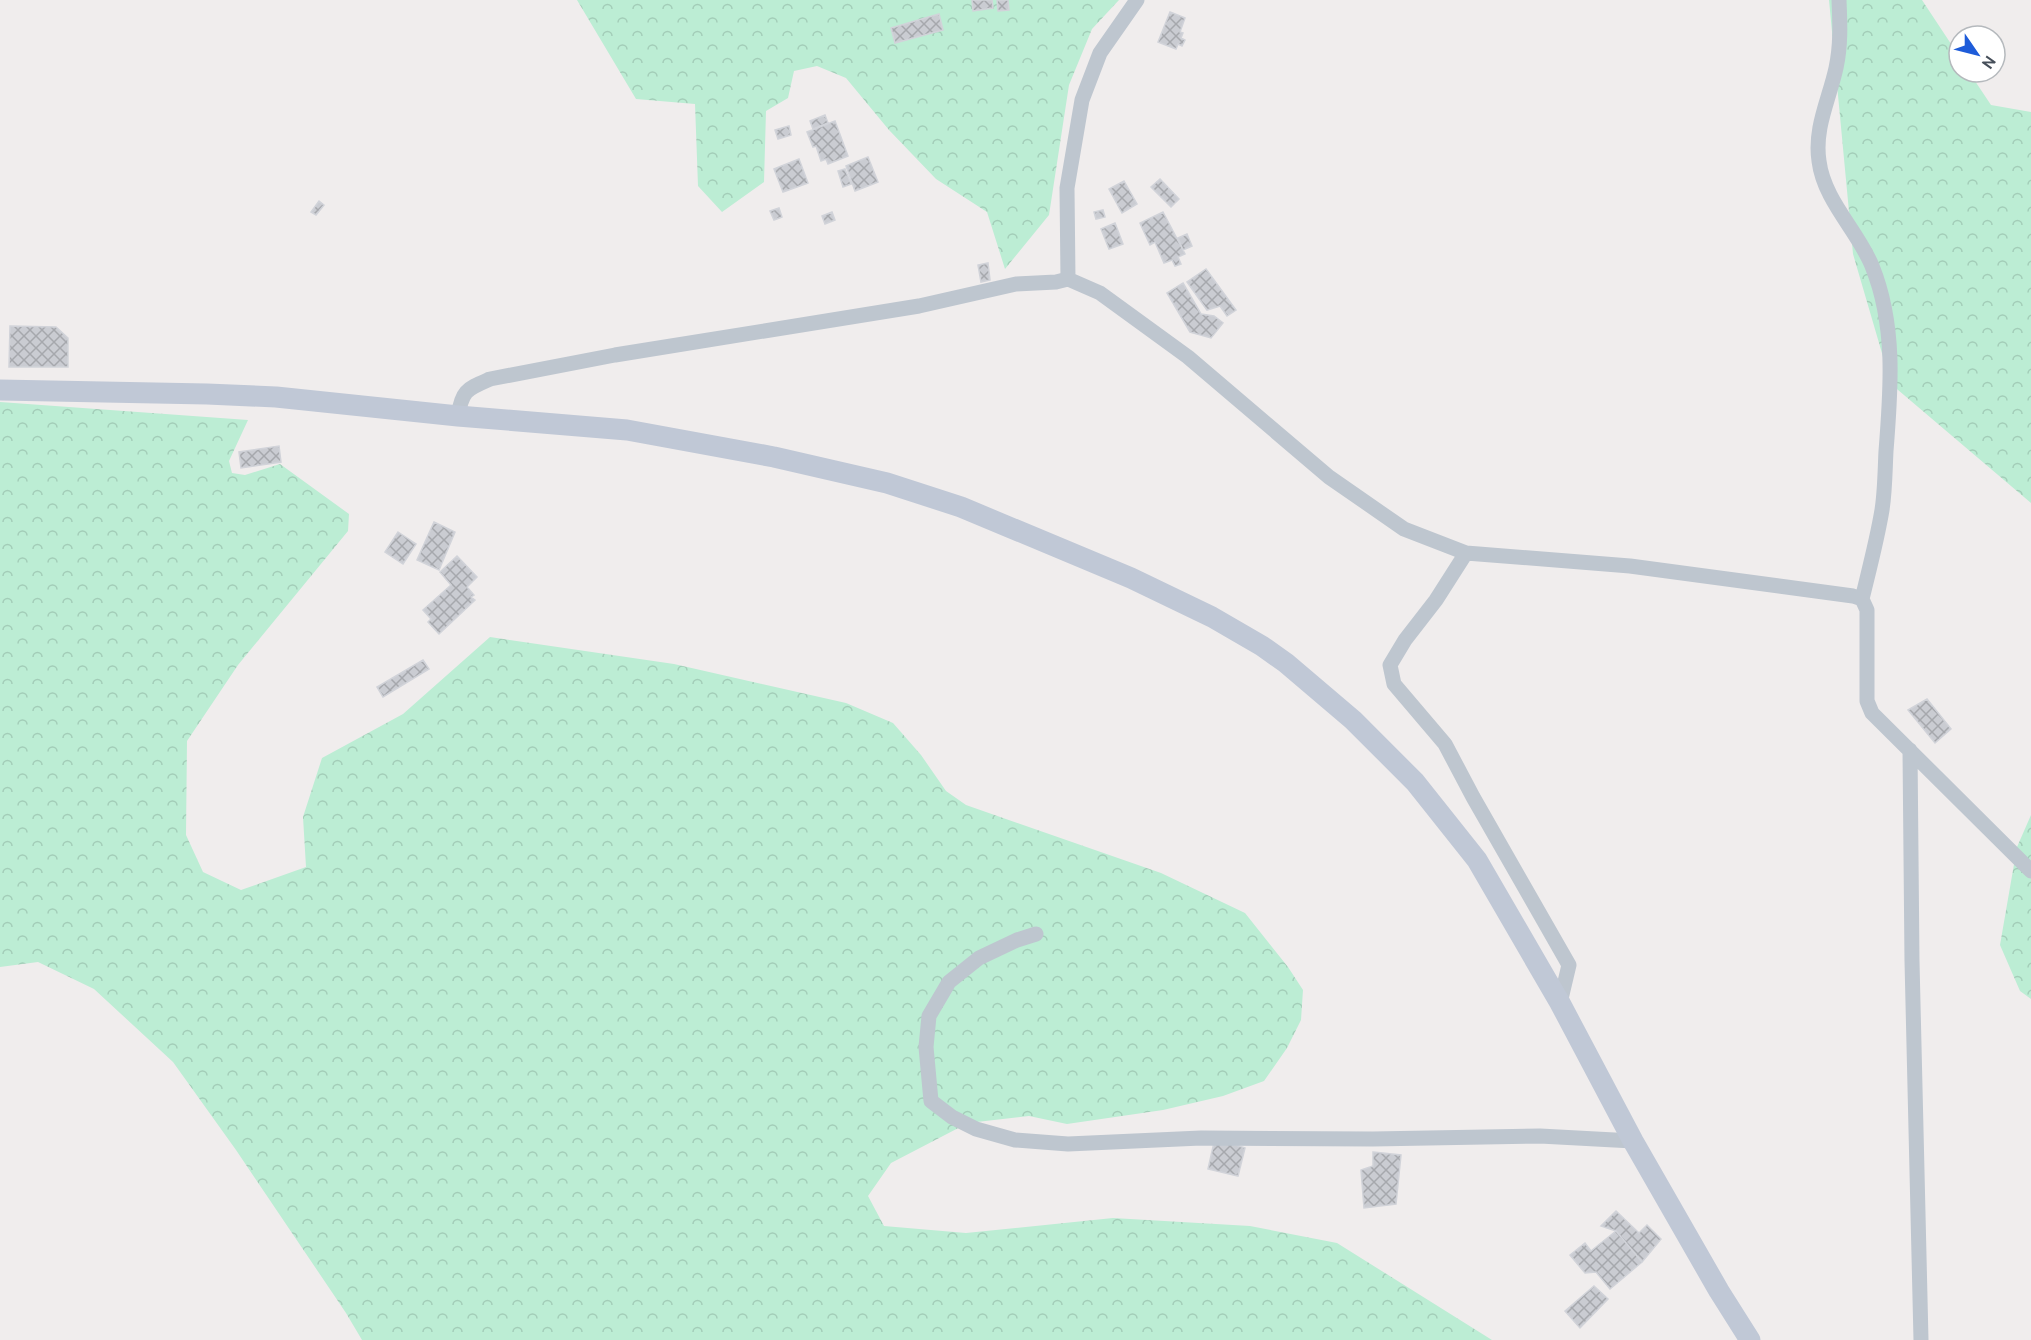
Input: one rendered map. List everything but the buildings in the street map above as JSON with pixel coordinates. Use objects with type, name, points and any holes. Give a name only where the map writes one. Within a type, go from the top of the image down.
[{"type":"street","points":[[1068,279],[1067,188],[1082,100],[1100,53],[1137,0]]},
{"type":"street","points":[[1839,0],[1840,39],[1836,68],[1823,111],[1818,142],[1819,163],[1827,188],[1872,265],[1886,307],[1889,332],[1890,401],[1882,509],[1862,599],[1867,610],[1867,701],[1872,713],[2031,871]]},
{"type":"street","points":[[458,416],[461,397],[472,387],[490,379],[626,353],[919,306],[1016,284],[1056,282],[1068,279],[1100,293],[1188,357],[1329,477],[1404,529],[1466,553],[1630,566],[1862,599]]},
{"type":"street","points":[[0,390],[276,397],[458,416],[627,430],[774,457],[887,483],[961,507],[1131,578],[1212,617],[1286,663],[1353,720],[1415,782],[1477,860],[1560,1003],[1633,1141],[1719,1291],[1750,1340]]},
{"type":"street","points":[[1466,553],[1390,665],[1394,684],[1445,744],[1569,965],[1560,1003]]},
{"type":"street","points":[[1910,750],[1912,962],[1922,1340]]},
{"type":"street","points":[[1036,934],[1017,940],[980,958],[948,982],[929,1016],[926,1047],[931,1101],[952,1117],[976,1129],[1015,1140],[1068,1144],[1201,1138],[1373,1139],[1540,1136],[1633,1141]]},
{"type":"green space","points":[[577,0],[1119,0],[1092,29],[1069,85],[1049,215],[1005,269],[987,212],[936,179],[889,130],[846,78],[817,66],[794,71],[788,98],[766,111],[764,182],[722,212],[698,186],[695,104],[636,99]]},
{"type":"green space","points":[[1829,0],[1922,0],[1947,38],[1947,84],[1977,84],[1991,105],[2031,112],[2031,503],[1891,384],[1853,254]]},
{"type":"green space","points":[[0,402],[248,420],[229,461],[232,473],[245,475],[280,464],[349,514],[348,531],[238,665],[187,741],[186,835],[203,872],[241,890],[306,867],[303,817],[322,758],[403,714],[490,637],[674,664],[846,703],[893,723],[921,755],[946,791],[966,805],[1161,873],[1245,913],[1288,967],[1303,990],[1301,1020],[1287,1048],[1264,1081],[1223,1096],[1163,1110],[1067,1124],[1029,1116],[968,1123],[891,1163],[868,1196],[884,1226],[966,1233],[1113,1218],[1250,1226],[1337,1243],[1492,1340],[362,1340],[236,1150],[173,1062],[94,989],[38,962],[0,967]]},
{"type":"green space","points":[[2031,815],[2031,999],[2020,991],[2000,945],[2017,847]]}]
